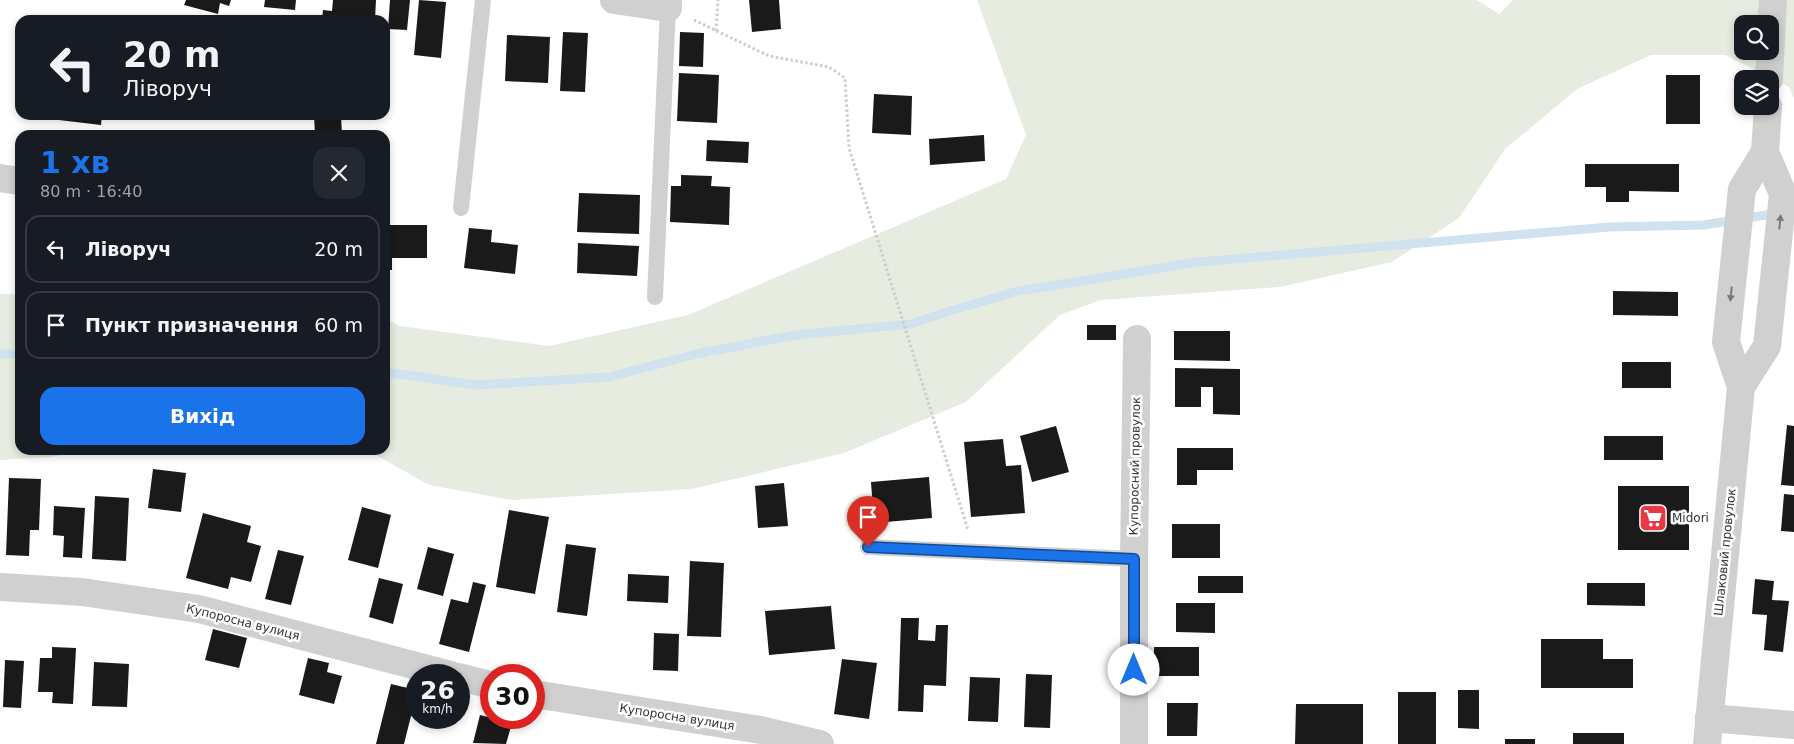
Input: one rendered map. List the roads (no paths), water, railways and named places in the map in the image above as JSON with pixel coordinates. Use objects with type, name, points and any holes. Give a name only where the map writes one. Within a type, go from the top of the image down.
[{"type":"street","points":[[614,0],[672,4]]},
{"type":"street","points":[[1769,70],[1773,0]]},
{"type":"street","name":"Шлаковий провулок","points":[[1741,387],[1767,346],[1783,194],[1766,152],[1768,115]]},
{"type":"street","name":"Шлаковий провулок","points":[[1766,152],[1742,189],[1726,342],[1741,387],[1708,731],[1794,725]]},
{"type":"street","points":[[0,178],[15,180]]},
{"type":"street","name":"Купоросний провулок","points":[[1134,744],[1136,339]]},
{"type":"street","name":"Купоросна вулиця","points":[[0,587],[82,592],[199,609],[409,664]]},
{"type":"street","name":"Купоросна вулиця","points":[[545,696],[760,730],[820,744]]},
{"type":"lane","points":[[461,208],[483,0]]},
{"type":"lane","points":[[655,298],[672,4]]},
{"type":"lane","points":[[868,547],[1134,559]]},
{"type":"waterway","points":[[390,373],[476,385],[609,377],[696,354],[795,335],[911,324],[1018,291],[1199,262],[1609,227],[1704,225],[1778,213]]},
{"type":"waterway","points":[[0,354],[15,354]]},
{"type":"place","name":"Midori","points":[[1653,518]]}]
